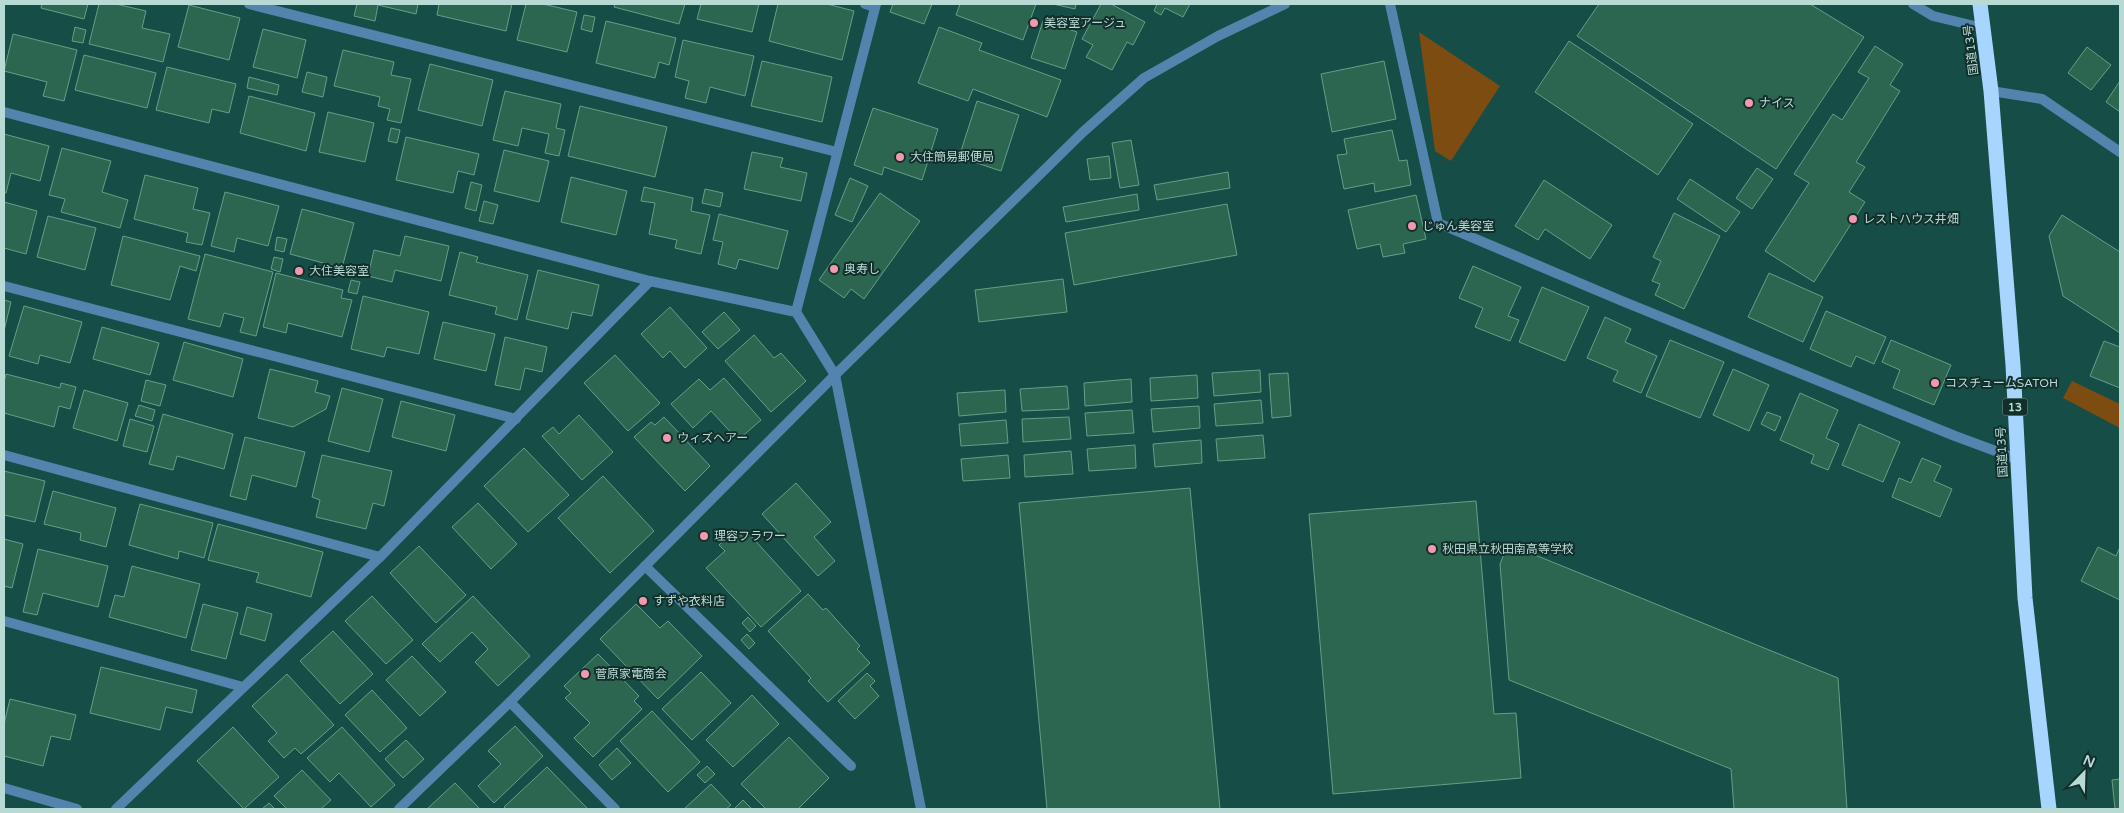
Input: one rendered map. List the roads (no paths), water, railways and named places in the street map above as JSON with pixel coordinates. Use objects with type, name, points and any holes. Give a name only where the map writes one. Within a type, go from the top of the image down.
[{"type":"highway","name":"国道13号","points":[[1980,4],[1991,92],[2013,365],[2025,598],[2049,809]]},
{"type":"street","points":[[249,4],[837,152]]},
{"type":"street","points":[[865,4],[876,5],[796,312],[835,376],[921,809]]},
{"type":"street","points":[[398,809],[510,702],[835,376],[1083,132],[1144,78],[1218,36],[1285,4]]},
{"type":"street","points":[[1390,4],[1438,222],[1668,320],[1955,436],[2017,459]]},
{"type":"street","points":[[1913,4],[1933,16],[1983,28]]},
{"type":"street","points":[[1991,92],[2042,99],[2120,152]]},
{"type":"street","points":[[4,112],[650,280],[796,312]]},
{"type":"street","points":[[116,809],[380,557],[650,280]]},
{"type":"street","points":[[4,286],[516,419]]},
{"type":"street","points":[[4,455],[380,557]]},
{"type":"street","points":[[645,566],[851,766]]},
{"type":"street","points":[[4,621],[243,687]]},
{"type":"street","points":[[510,702],[615,809]]},
{"type":"street","points":[[4,788],[77,809]]},
{"type":"place","name":"美容室アージュ","points":[[1034,23]]},
{"type":"place","name":"ナイス","points":[[1749,103]]},
{"type":"place","name":"大住簡易郵便局","points":[[900,157]]},
{"type":"place","name":"レストハウス井畑","points":[[1853,219]]},
{"type":"place","name":"じゅん美容室","points":[[1412,226]]},
{"type":"place","name":"奥寿し","points":[[834,269]]},
{"type":"place","name":"大住美容室","points":[[299,271]]},
{"type":"place","name":"コスチュームSATOH","points":[[1935,383]]},
{"type":"place","name":"ウィズヘアー","points":[[667,438]]},
{"type":"place","name":"理容フラワー","points":[[704,536]]},
{"type":"place","name":"秋田県立秋田南高等学校","points":[[1432,549]]},
{"type":"place","name":"すずや衣料店","points":[[643,601]]},
{"type":"place","name":"菅原家電商会","points":[[585,674]]}]
